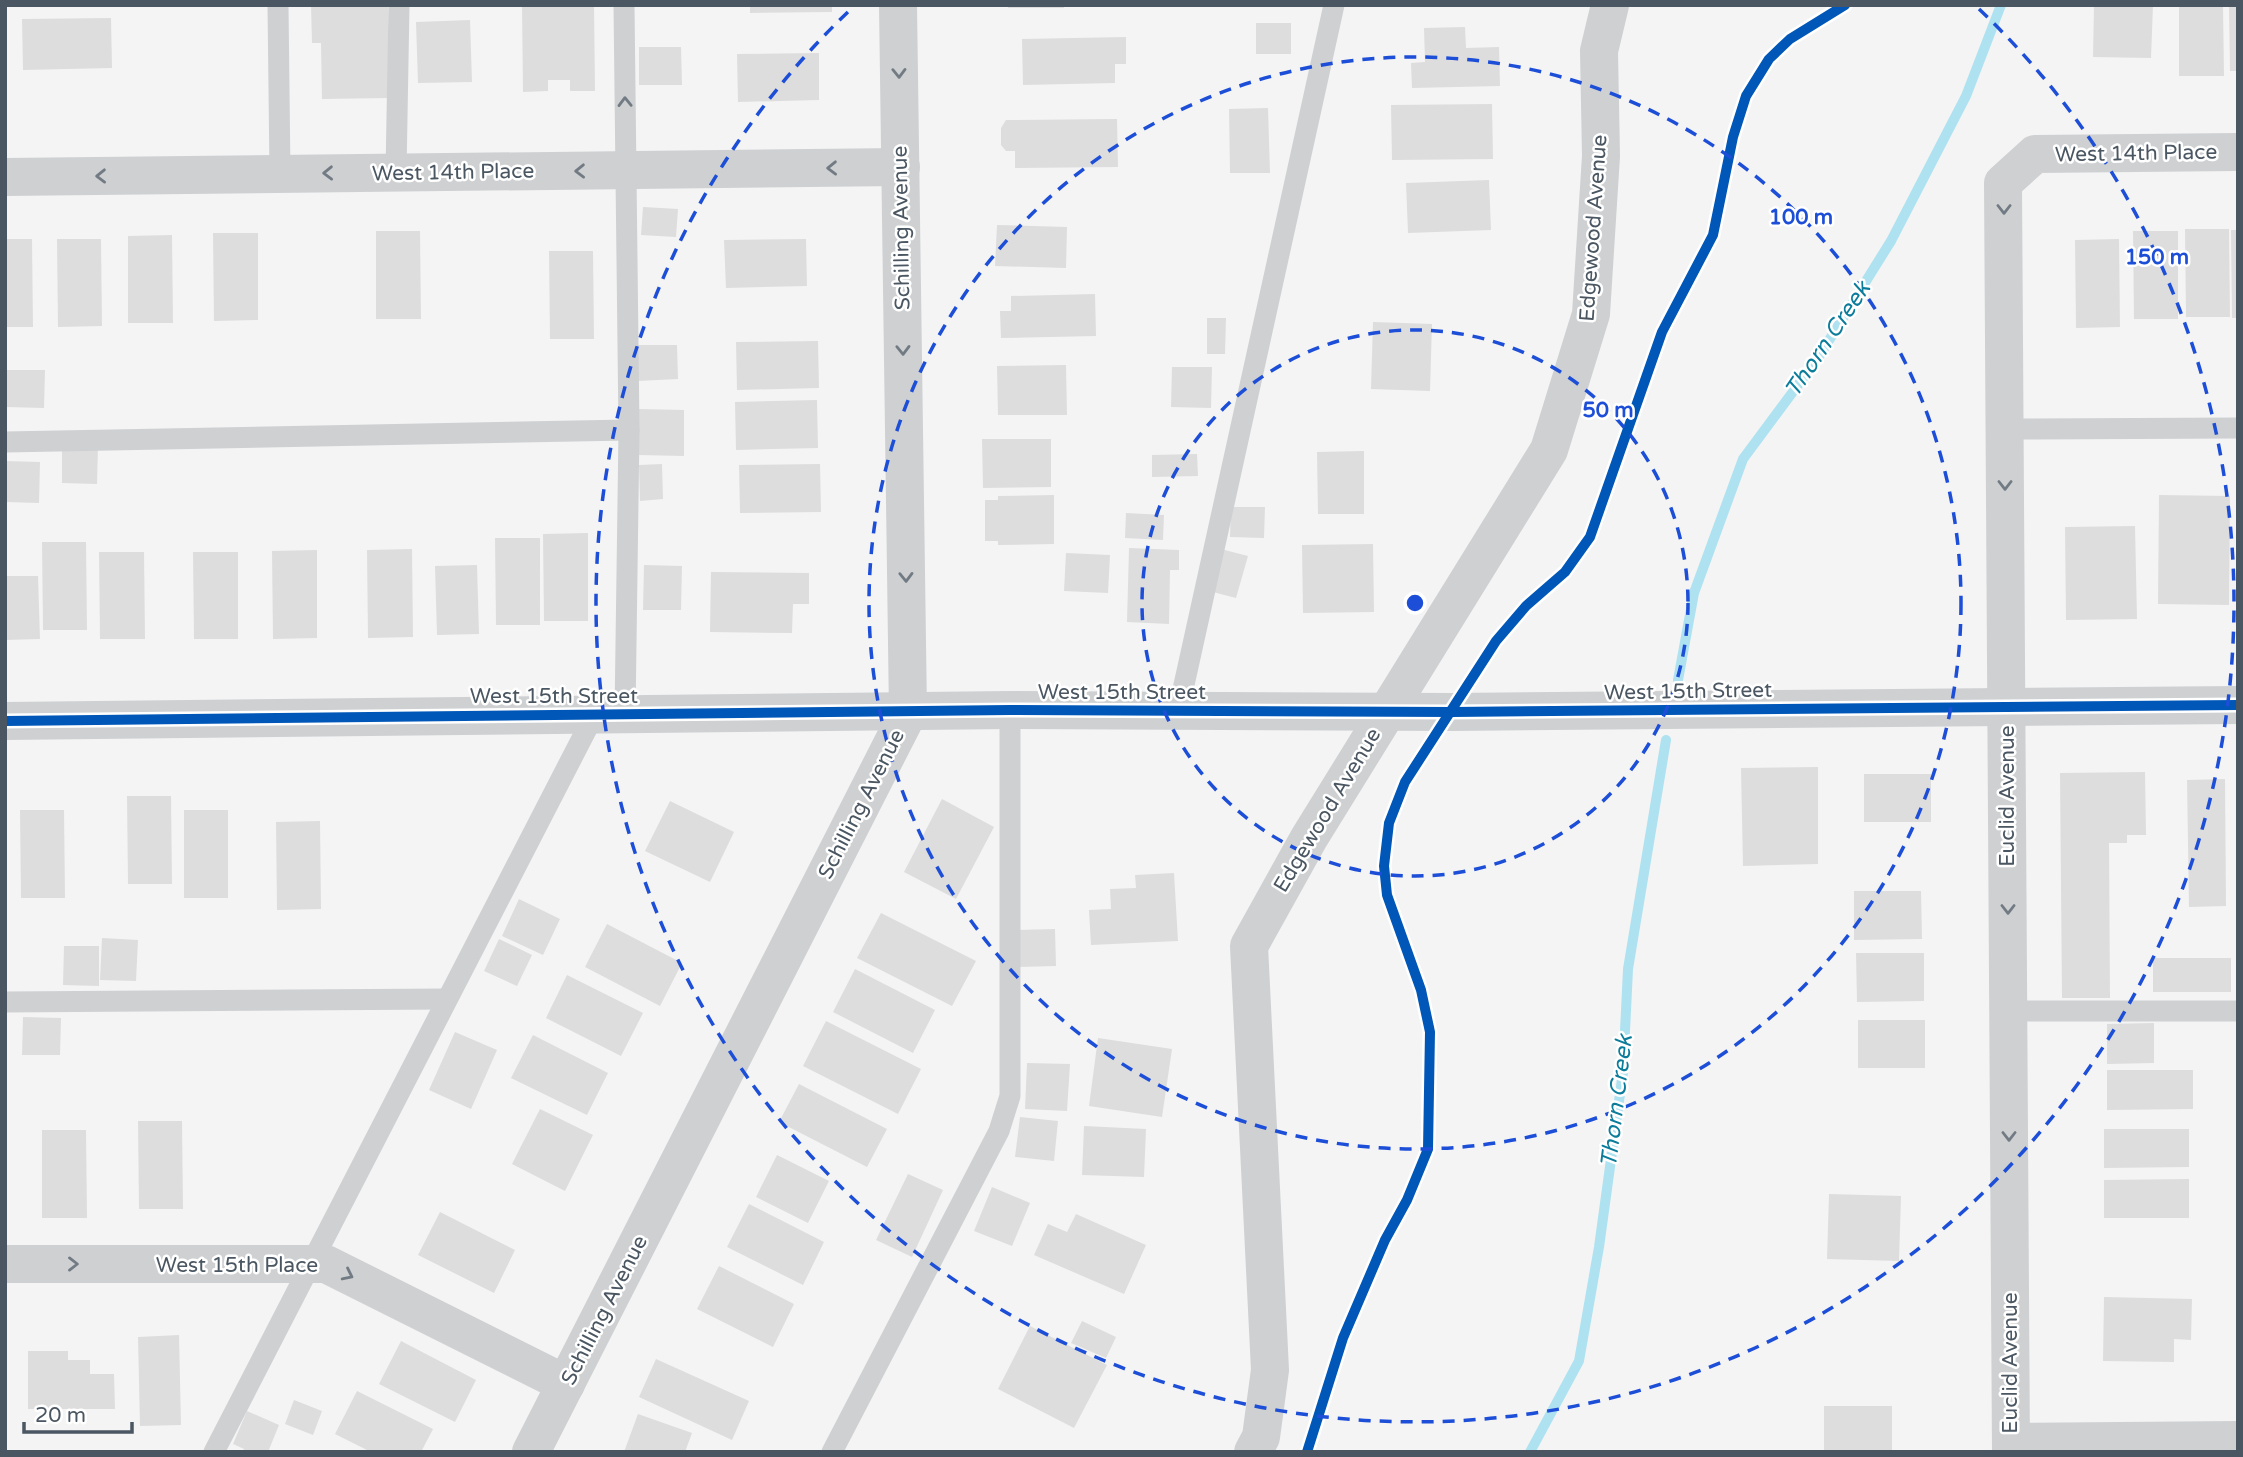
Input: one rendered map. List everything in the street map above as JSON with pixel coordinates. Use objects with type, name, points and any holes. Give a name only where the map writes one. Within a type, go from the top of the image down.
[{"type":"street","name":"Schilling Avenue","points":[[531,1452],[908,713],[898,5]]},
{"type":"street","name":"Edgewood Avenue","points":[[1253,1452],[1261,1437],[1270,1370],[1249,946],[1386,712],[1549,450],[1591,314],[1601,156],[1599,51],[1610,5]]},
{"type":"street","name":"West 14th Place","points":[[2035,154],[2238,152]]},
{"type":"street","name":"Euclid Avenue","points":[[2011,1447],[2003,183],[2035,154]]},
{"type":"street","name":"West 14th Place","points":[[5,177],[901,167]]},
{"type":"street","name":"West 15th Street","points":[[5,721],[1010,710],[1386,712],[2238,705]]},
{"type":"street","name":"West 15th Place","points":[[5,1264],[326,1264],[566,1384]]},
{"type":"street","points":[[2011,1447],[2238,1440]]},
{"type":"lane","points":[[278,5],[280,174]]},
{"type":"lane","points":[[396,173],[400,59],[398,5]]},
{"type":"lane","points":[[214,1452],[447,999],[610,715],[629,430],[624,5]]},
{"type":"lane","points":[[1178,712],[1335,5]]},
{"type":"lane","points":[[2005,429],[2238,428]]},
{"type":"lane","points":[[5,442],[629,430]]},
{"type":"lane","points":[[832,1452],[999,1131],[1010,1096],[1010,710]]},
{"type":"lane","points":[[5,1002],[447,999]]},
{"type":"lane","points":[[2008,1011],[2238,1011]]},
{"type":"building","points":[[311,5],[388,5],[389,98],[322,99],[321,43],[312,43]]},
{"type":"building","points":[[522,5],[594,5],[595,91],[570,91],[570,80],[548,80],[548,91],[523,92]]},
{"type":"building","points":[[750,5],[832,5],[832,12],[750,13]]},
{"type":"building","points":[[1008,5],[1064,5],[1064,8],[1008,8]]},
{"type":"building","points":[[2094,5],[2153,5],[2151,58],[2093,57]]},
{"type":"building","points":[[2179,5],[2223,5],[2224,76],[2179,76]]},
{"type":"building","points":[[2229,5],[2238,5],[2238,71],[2230,71]]},
{"type":"building","points":[[111,18],[112,68],[23,70],[22,19]]},
{"type":"building","points":[[470,20],[472,82],[418,83],[416,22]]},
{"type":"building","points":[[1256,23],[1291,23],[1291,54],[1256,54]]},
{"type":"building","points":[[1465,27],[1466,48],[1499,47],[1500,86],[1412,88],[1411,63],[1425,62],[1424,28]]},
{"type":"building","points":[[1126,37],[1126,64],[1115,64],[1115,83],[1023,85],[1022,39]]},
{"type":"building","points":[[639,47],[681,47],[682,85],[639,85]]},
{"type":"building","points":[[819,53],[819,100],[738,102],[737,54]]},
{"type":"building","points":[[1492,104],[1493,159],[1392,160],[1391,105]]},
{"type":"building","points":[[1268,108],[1270,173],[1230,173],[1229,109]]},
{"type":"building","points":[[1117,119],[1118,167],[1015,168],[1015,151],[1006,151],[1001,145],[1001,128],[1006,120]]},
{"type":"building","points":[[1489,180],[1491,230],[1408,233],[1406,183]]},
{"type":"building","points":[[643,207],[678,209],[676,237],[641,235]]},
{"type":"building","points":[[997,225],[1067,227],[1066,268],[995,266]]},
{"type":"building","points":[[2185,229],[2229,229],[2230,317],[2186,317]]},
{"type":"building","points":[[2231,230],[2238,230],[2238,318],[2232,318]]},
{"type":"building","points":[[376,231],[420,231],[421,319],[376,319]]},
{"type":"building","points":[[2133,231],[2178,231],[2178,319],[2134,319]]},
{"type":"building","points":[[213,233],[258,233],[258,320],[214,321]]},
{"type":"building","points":[[172,235],[173,323],[128,323],[128,236]]},
{"type":"building","points":[[5,239],[32,239],[33,327],[5,327]]},
{"type":"building","points":[[57,239],[101,239],[102,326],[58,327]]},
{"type":"building","points":[[806,239],[807,286],[726,288],[724,240]]},
{"type":"building","points":[[2119,239],[2120,327],[2076,328],[2075,240]]},
{"type":"building","points":[[549,251],[593,251],[594,339],[550,339]]},
{"type":"building","points":[[1095,294],[1096,336],[1001,338],[1000,311],[1011,311],[1011,296]]},
{"type":"building","points":[[1207,318],[1226,318],[1225,354],[1207,354]]},
{"type":"building","points":[[1373,322],[1432,324],[1430,391],[1371,389]]},
{"type":"building","points":[[818,341],[819,388],[737,390],[736,342]]},
{"type":"building","points":[[637,345],[677,345],[678,379],[638,381]]},
{"type":"building","points":[[1066,365],[1067,415],[998,415],[997,366]]},
{"type":"building","points":[[1172,367],[1212,367],[1211,408],[1171,407]]},
{"type":"building","points":[[7,370],[45,370],[44,408],[6,407]]},
{"type":"building","points":[[817,400],[818,448],[736,450],[735,402]]},
{"type":"building","points":[[639,409],[684,410],[684,456],[638,455]]},
{"type":"building","points":[[982,439],[1051,439],[1051,487],[983,488]]},
{"type":"building","points":[[62,445],[98,446],[97,484],[62,483]]},
{"type":"building","points":[[1364,451],[1364,514],[1318,514],[1317,452]]},
{"type":"building","points":[[1197,454],[1198,476],[1152,477],[1152,455]]},
{"type":"building","points":[[5,461],[40,462],[39,503],[5,502]]},
{"type":"building","points":[[662,464],[663,499],[640,501],[639,465]]},
{"type":"building","points":[[820,464],[821,512],[740,513],[739,465]]},
{"type":"building","points":[[1054,495],[1054,544],[998,545],[998,541],[985,541],[985,500],[998,500],[998,496]]},
{"type":"building","points":[[2159,495],[2230,496],[2229,605],[2158,604]]},
{"type":"building","points":[[1231,507],[1265,507],[1264,538],[1230,537]]},
{"type":"building","points":[[1126,513],[1164,515],[1163,540],[1125,538]]},
{"type":"building","points":[[2135,526],[2137,619],[2066,620],[2065,527]]},
{"type":"building","points":[[588,533],[588,621],[544,621],[543,534]]},
{"type":"building","points":[[495,538],[540,538],[540,625],[496,625]]},
{"type":"building","points":[[42,542],[86,542],[87,630],[43,630]]},
{"type":"building","points":[[1373,544],[1374,612],[1303,613],[1302,545]]},
{"type":"building","points":[[1129,548],[1179,550],[1179,570],[1170,570],[1169,624],[1127,622]]},
{"type":"building","points":[[1217,548],[1248,556],[1236,598],[1205,590]]},
{"type":"building","points":[[412,549],[413,637],[368,638],[367,550]]},
{"type":"building","points":[[317,550],[317,638],[273,639],[272,551]]},
{"type":"building","points":[[99,552],[144,552],[145,639],[100,639]]},
{"type":"building","points":[[193,552],[238,552],[238,639],[194,639]]},
{"type":"building","points":[[1066,553],[1110,555],[1108,593],[1064,591]]},
{"type":"building","points":[[477,565],[479,634],[437,635],[435,566]]},
{"type":"building","points":[[644,565],[682,566],[681,610],[643,610]]},
{"type":"building","points":[[711,572],[809,573],[809,604],[793,604],[792,633],[710,632]]},
{"type":"building","points":[[5,576],[38,576],[40,639],[5,640]]},
{"type":"building","points":[[1818,767],[1818,864],[1743,866],[1741,768]]},
{"type":"building","points":[[2145,772],[2146,835],[2127,835],[2127,843],[2109,843],[2110,998],[2062,998],[2060,773]]},
{"type":"building","points":[[1864,774],[1931,774],[1931,822],[1864,822]]},
{"type":"building","points":[[2225,779],[2226,906],[2189,907],[2187,780]]},
{"type":"building","points":[[127,796],[171,796],[172,884],[128,884]]},
{"type":"building","points":[[942,799],[994,827],[956,899],[904,872]]},
{"type":"building","points":[[670,801],[734,832],[710,882],[645,851]]},
{"type":"building","points":[[20,810],[64,810],[65,898],[21,898]]},
{"type":"building","points":[[184,810],[228,810],[228,898],[184,898]]},
{"type":"building","points":[[320,821],[321,909],[277,910],[276,822]]},
{"type":"building","points":[[1174,873],[1178,941],[1091,945],[1089,910],[1111,909],[1110,889],[1136,888],[1135,875]]},
{"type":"building","points":[[1854,891],[1921,891],[1922,939],[1854,940]]},
{"type":"building","points":[[519,899],[560,919],[543,955],[502,936]]},
{"type":"building","points":[[881,913],[976,961],[952,1006],[857,958]]},
{"type":"building","points":[[607,924],[682,963],[660,1006],[585,967]]},
{"type":"building","points":[[1055,929],[1056,966],[1018,967],[1017,930]]},
{"type":"building","points":[[102,938],[138,940],[136,981],[100,980]]},
{"type":"building","points":[[499,939],[532,955],[517,986],[484,971]]},
{"type":"building","points":[[64,946],[99,946],[99,986],[63,985]]},
{"type":"building","points":[[1856,953],[1924,953],[1924,1001],[1857,1002]]},
{"type":"building","points":[[2153,958],[2231,958],[2231,992],[2153,992]]},
{"type":"building","points":[[855,969],[935,1010],[913,1053],[833,1012]]},
{"type":"building","points":[[567,975],[643,1013],[621,1056],[546,1018]]},
{"type":"building","points":[[23,1017],[61,1018],[60,1055],[22,1055]]},
{"type":"building","points":[[1858,1020],[1925,1020],[1925,1068],[1858,1068]]},
{"type":"building","points":[[826,1021],[921,1069],[898,1114],[803,1066]]},
{"type":"building","points":[[2154,1023],[2154,1063],[2107,1064],[2107,1024]]},
{"type":"building","points":[[455,1032],[497,1050],[471,1109],[429,1090]]},
{"type":"building","points":[[533,1035],[608,1073],[587,1115],[511,1078]]},
{"type":"building","points":[[1098,1038],[1172,1049],[1162,1117],[1089,1106]]},
{"type":"building","points":[[1027,1063],[1070,1064],[1067,1111],[1025,1109]]},
{"type":"building","points":[[2107,1070],[2193,1070],[2193,1109],[2107,1110]]},
{"type":"building","points":[[799,1084],[887,1129],[867,1167],[779,1122]]},
{"type":"building","points":[[540,1109],[593,1135],[565,1191],[512,1164]]},
{"type":"building","points":[[1020,1117],[1058,1121],[1054,1161],[1015,1157]]},
{"type":"building","points":[[138,1121],[182,1121],[183,1209],[139,1209]]},
{"type":"building","points":[[1084,1126],[1146,1129],[1144,1177],[1082,1175]]},
{"type":"building","points":[[2104,1129],[2189,1129],[2189,1167],[2104,1168]]},
{"type":"building","points":[[42,1130],[86,1130],[87,1218],[42,1218]]},
{"type":"building","points":[[777,1155],[829,1181],[808,1223],[756,1197]]},
{"type":"building","points":[[908,1174],[943,1190],[912,1257],[876,1240]]},
{"type":"building","points":[[2189,1179],[2189,1218],[2104,1218],[2104,1180]]},
{"type":"building","points":[[992,1187],[1030,1203],[1012,1246],[974,1231]]},
{"type":"building","points":[[1829,1194],[1901,1196],[1899,1261],[1827,1259]]},
{"type":"building","points":[[749,1204],[824,1242],[803,1285],[727,1247]]},
{"type":"building","points":[[440,1212],[515,1250],[494,1293],[418,1255]]},
{"type":"building","points":[[1076,1214],[1146,1245],[1124,1294],[1034,1255],[1048,1224],[1067,1232]]},
{"type":"building","points":[[719,1266],[794,1304],[773,1347],[697,1309]]},
{"type":"building","points":[[2104,1297],[2192,1299],[2191,1340],[2174,1339],[2174,1362],[2103,1361]]},
{"type":"building","points":[[1082,1321],[1116,1337],[1106,1358],[1071,1343]]},
{"type":"building","points":[[1030,1326],[1107,1365],[1074,1428],[998,1389]]},
{"type":"building","points":[[179,1335],[181,1425],[140,1426],[138,1337]]},
{"type":"building","points":[[401,1341],[476,1380],[455,1422],[379,1384]]},
{"type":"building","points":[[28,1351],[68,1351],[68,1360],[90,1360],[90,1374],[114,1374],[115,1409],[28,1409]]},
{"type":"building","points":[[656,1359],[749,1401],[732,1440],[639,1397]]},
{"type":"building","points":[[357,1391],[433,1429],[421,1452],[371,1452],[335,1434]]},
{"type":"building","points":[[294,1400],[322,1411],[313,1435],[285,1424]]},
{"type":"building","points":[[1824,1406],[1892,1406],[1892,1452],[1824,1452]]},
{"type":"building","points":[[247,1411],[279,1425],[268,1452],[243,1452],[244,1449],[233,1444]]},
{"type":"building","points":[[638,1414],[692,1433],[685,1452],[624,1452]]},
{"type":"waterway","name":"Thorn Creek","points":[[1678,680],[1694,593],[1743,459],[1818,358],[1891,241],[1966,96],[2001,5]]},
{"type":"waterway","name":"Thorn Creek","points":[[1530,1452],[1579,1361],[1599,1247],[1623,1072],[1628,969],[1666,740]]},
{"type":"cycle path","points":[[1307,1452],[1343,1338],[1428,1149],[1430,1032],[1421,990],[1387,895],[1384,866],[1389,823],[1405,782],[1496,641],[1526,606],[1565,572],[1590,537],[1662,332],[1713,235],[1733,137],[1746,96],[1769,59],[1790,39],[1845,5]]},
{"type":"cycle path","points":[[5,721],[1010,710],[1452,712],[2238,705]]}]
